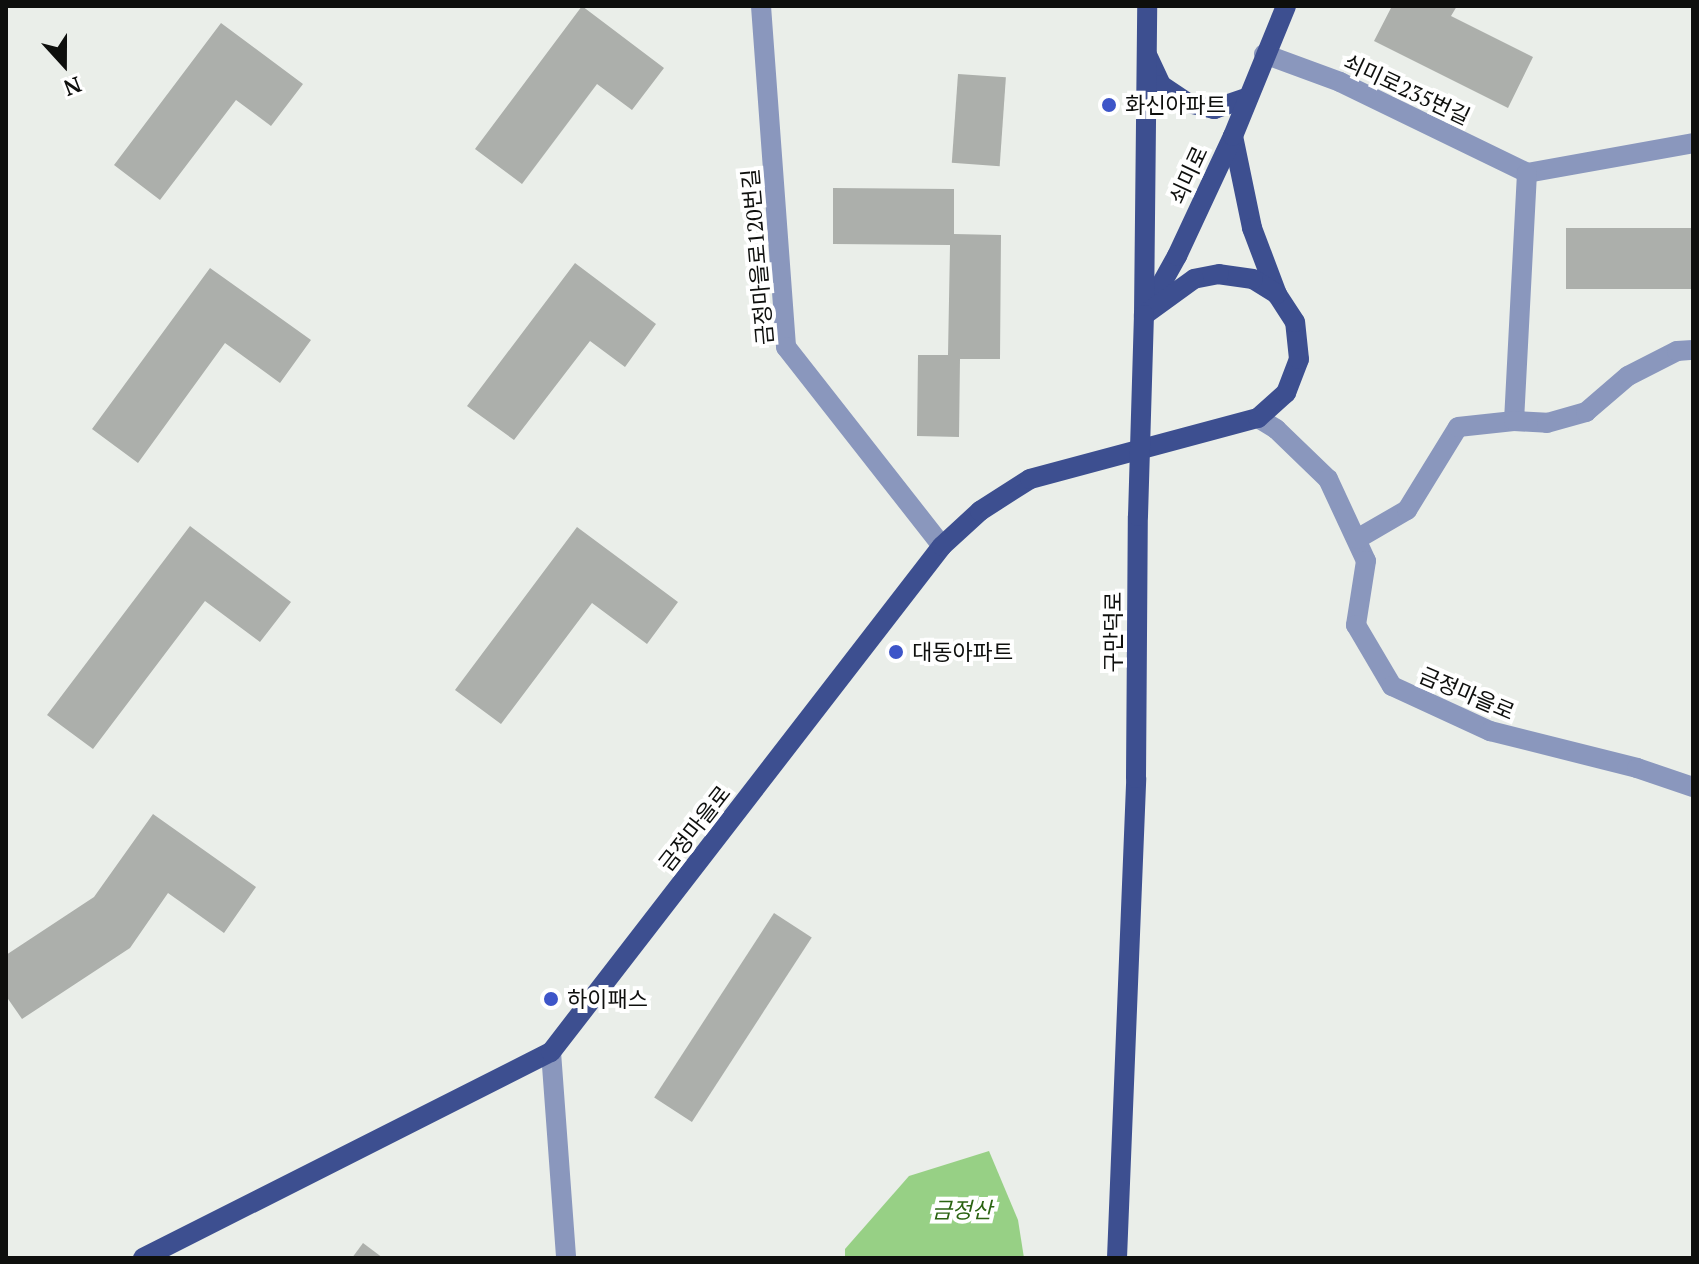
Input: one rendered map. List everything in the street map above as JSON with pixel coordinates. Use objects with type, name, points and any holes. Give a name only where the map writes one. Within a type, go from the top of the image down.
[{"type":"main road","name":"구만덕로","points":[[1117,1258],[1136,778],[1147,6]]},
{"type":"main road","name":"쇠미로","points":[[1144,315],[1177,256],[1233,136],[1286,6]]},
{"type":"main road","points":[[1144,50],[1161,85],[1188,103],[1214,109],[1246,98]]},
{"type":"main road","name":"금정마을로","points":[[143,1258],[551,1052],[942,546],[980,511],[1030,479],[1258,418],[1286,393],[1299,359],[1295,322],[1277,294],[1252,228],[1233,136]]},
{"type":"main road","points":[[1144,315],[1194,279],[1219,274],[1253,279],[1277,294]]},
{"type":"street","name":"금정마을로120번길","points":[[761,6],[786,347],[942,546]]},
{"type":"street","name":"쇠미로235번길","points":[[1264,54],[1340,82],[1527,173]]},
{"type":"street","points":[[1514,421],[1527,173],[1693,143]]},
{"type":"street","points":[[1357,539],[1407,510],[1458,427],[1514,421],[1547,423],[1586,412],[1628,376],[1677,351],[1693,350]]},
{"type":"street","name":"금정마을로","points":[[1258,418],[1276,429],[1328,479],[1366,561],[1356,625],[1392,686],[1490,731],[1637,768],[1693,787]]},
{"type":"street","points":[[551,1052],[566,1258]]},
{"type":"green space","name":"금정산","points":[[989,1151],[1018,1220],[1024,1258],[845,1258],[845,1249],[909,1176]]},
{"type":"building","points":[[582,6],[664,68],[632,110],[597,84],[522,184],[475,149]]},
{"type":"building","points":[[1392,6],[1457,6],[1451,16],[1533,57],[1508,108],[1374,41]]},
{"type":"building","points":[[221,23],[303,84],[271,126],[236,100],[160,200],[114,165]]},
{"type":"building","points":[[958,74],[1006,77],[1000,166],[952,163]]},
{"type":"building","points":[[833,188],[954,189],[954,234],[1001,235],[1000,359],[960,359],[959,437],[917,436],[918,355],[948,355],[950,245],[833,244]]},
{"type":"building","points":[[1566,228],[1693,228],[1693,289],[1566,289]]},
{"type":"building","points":[[575,263],[656,324],[625,367],[590,341],[514,440],[467,406]]},
{"type":"building","points":[[210,268],[311,340],[280,383],[225,343],[138,463],[92,429]]},
{"type":"building","points":[[190,526],[291,602],[260,642],[205,601],[93,749],[47,715]]},
{"type":"building","points":[[577,527],[678,602],[647,644],[592,603],[501,724],[455,690]]},
{"type":"building","points":[[153,814],[256,887],[224,933],[168,893],[130,948],[22,1019],[6,996],[6,955],[94,897]]},
{"type":"building","points":[[774,913],[812,938],[692,1122],[654,1098]]},
{"type":"building","points":[[363,1243],[383,1258],[352,1258]]},
{"type":"place","name":"화신아파트","points":[[1109,105]]},
{"type":"place","name":"대동아파트","points":[[896,652]]},
{"type":"place","name":"하이패스","points":[[551,999]]}]
